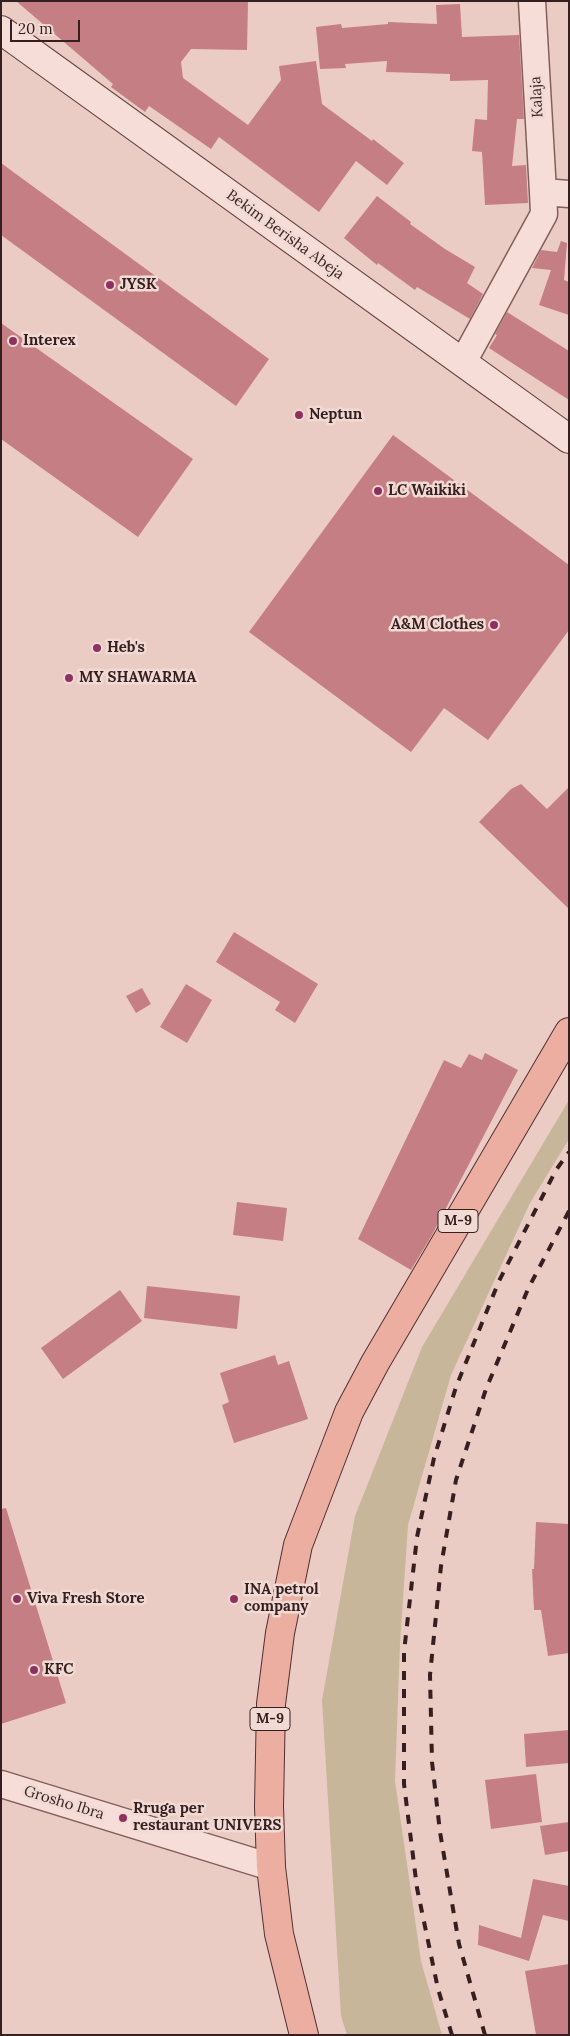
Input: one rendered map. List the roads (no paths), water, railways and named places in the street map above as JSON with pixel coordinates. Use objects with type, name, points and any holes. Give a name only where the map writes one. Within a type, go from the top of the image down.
[{"type":"main road","name":"M-9","points":[[304,2035],[279,1934],[270,1867],[271,1704],[280,1633],[298,1545],[349,1412],[375,1363],[569,1032]]},
{"type":"street","name":"Kalaja","points":[[463,362],[544,214],[532,1]]},
{"type":"street","name":"Bekim Berisha Abeja","points":[[1,30],[569,439]]},
{"type":"street","points":[[543,192],[569,194]]},
{"type":"street","name":"Grosho Ibra","points":[[1,1784],[270,1867]]},
{"type":"railway","points":[[452,2035],[438,1989],[417,1888],[404,1784],[404,1652],[417,1537],[434,1458],[456,1387],[499,1281],[556,1170],[569,1152]]},
{"type":"railway","points":[[485,2035],[459,1944],[440,1832],[432,1762],[430,1675],[441,1566],[456,1480],[486,1389],[528,1289],[569,1211]]},
{"type":"place","name":"JYSK","points":[[110,285]]},
{"type":"place","name":"Interex","points":[[13,341]]},
{"type":"place","name":"Neptun","points":[[299,415]]},
{"type":"place","name":"LC Waikiki","points":[[378,491]]},
{"type":"place","name":"A&M Clothes","points":[[494,625]]},
{"type":"place","name":"Heb's","points":[[97,648]]},
{"type":"place","name":"MY SHAWARMA","points":[[69,678]]},
{"type":"place","name":"Viva Fresh Store","points":[[17,1599]]},
{"type":"place","name":"INA petrol company","points":[[234,1599]]},
{"type":"place","name":"KFC","points":[[34,1670]]},
{"type":"place","name":"Rruga per restaurant UNIVERS","points":[[123,1818]]}]
